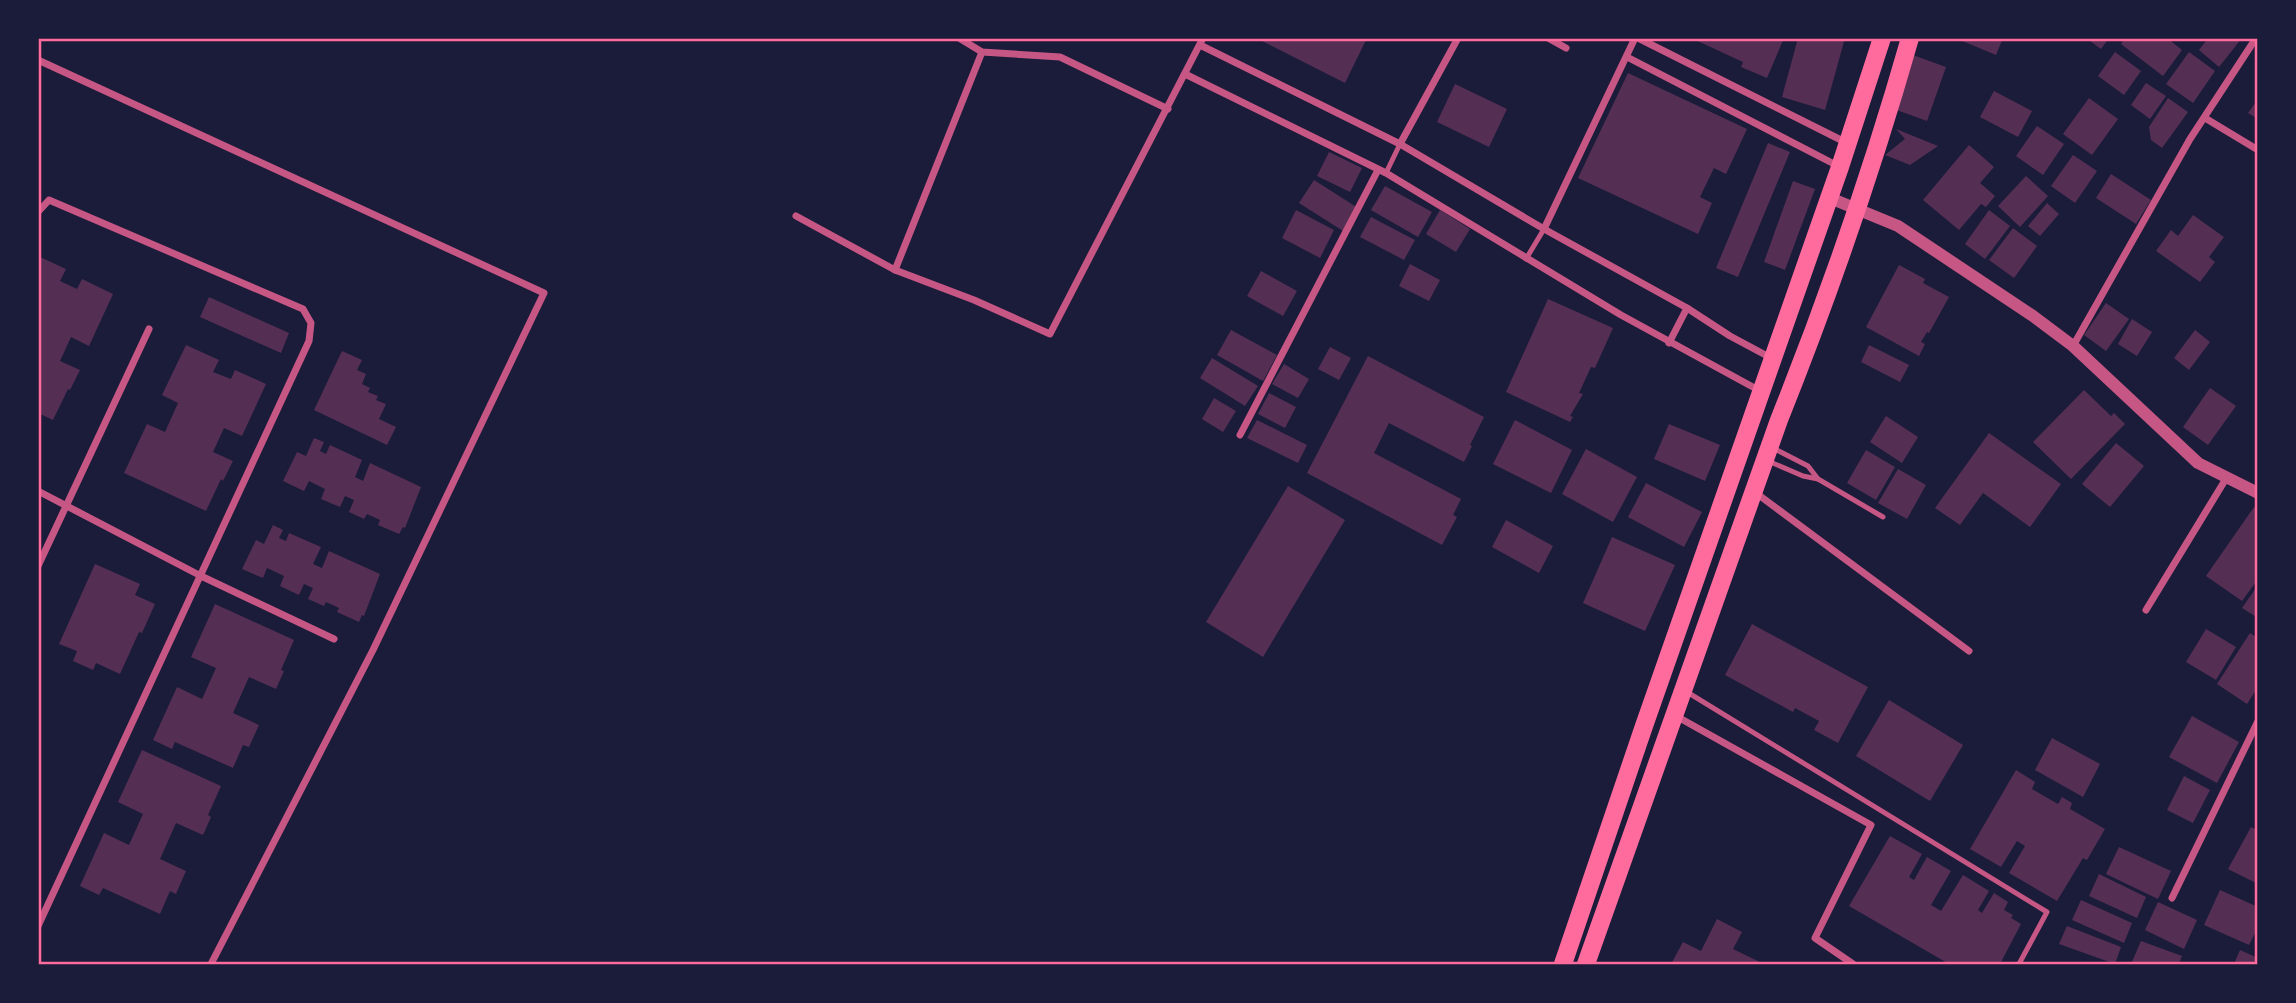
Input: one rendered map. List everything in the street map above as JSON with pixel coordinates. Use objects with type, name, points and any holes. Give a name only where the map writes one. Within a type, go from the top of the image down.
[{"type":"main road","points":[[1563,964],[1830,198],[1882,38]]},
{"type":"main road","points":[[1586,964],[1857,210],[1910,38]]},
{"type":"street","points":[[959,38],[982,52],[1060,57],[1168,109]]},
{"type":"street","points":[[1400,144],[1458,38]]},
{"type":"street","points":[[1548,38],[1566,48]]},
{"type":"street","points":[[1544,229],[1636,38],[1847,143]]},
{"type":"street","points":[[2073,346],[2205,118],[2256,38]]},
{"type":"street","points":[[796,216],[895,270],[974,300],[1050,334],[1202,42],[1400,144],[1774,359]]},
{"type":"street","points":[[895,270],[982,52]]},
{"type":"street","points":[[1627,57],[1840,167]]},
{"type":"street","points":[[38,60],[544,293],[373,650],[211,964]]},
{"type":"street","points":[[1185,74],[1382,171],[1526,260],[1763,392]]},
{"type":"street","points":[[2205,118],[2258,150]]},
{"type":"street","points":[[1240,435],[1382,171]]},
{"type":"street","points":[[1830,198],[1898,226],[2033,316],[2073,346],[2198,463],[2258,493]]},
{"type":"street","points":[[38,212],[49,200],[303,309],[311,323],[309,341],[38,926]]},
{"type":"street","points":[[1669,342],[1687,308]]},
{"type":"street","points":[[38,566],[149,329]]},
{"type":"street","points":[[2146,610],[2227,477]]},
{"type":"street","points":[[38,491],[201,576],[334,639]]},
{"type":"street","points":[[1755,491],[1969,651]]},
{"type":"street","points":[[1675,716],[1730,744],[1871,825],[1815,938],[1853,964]]},
{"type":"street","points":[[2172,898],[2258,721]]},
{"type":"lane","points":[[1382,171],[1400,144]]},
{"type":"lane","points":[[1526,260],[1544,229]]},
{"type":"lane","points":[[1768,453],[1808,466],[1818,479]]},
{"type":"lane","points":[[1768,453],[1803,476],[1818,479],[1883,517]]},
{"type":"lane","points":[[1684,691],[2047,912],[2019,964]]},
{"type":"building","points":[[1256,38],[1367,38],[1345,83]]},
{"type":"building","points":[[1691,38],[1784,38],[1767,78],[1741,67],[1743,62]]},
{"type":"building","points":[[1798,38],[1845,38],[1825,110],[1782,97]]},
{"type":"building","points":[[1955,38],[2003,38],[1996,55]]},
{"type":"building","points":[[2086,38],[2109,38],[2101,49]]},
{"type":"building","points":[[2125,38],[2167,38],[2182,50],[2163,76],[2121,44]]},
{"type":"building","points":[[2208,38],[2242,38],[2219,67],[2199,50]]},
{"type":"building","points":[[2115,52],[2141,71],[2124,95],[2098,76]]},
{"type":"building","points":[[2189,52],[2215,71],[2193,103],[2166,84]]},
{"type":"building","points":[[1910,54],[1946,67],[1927,121],[1891,108]]},
{"type":"building","points":[[1628,73],[1747,129],[1726,174],[1714,168],[1700,197],[1712,203],[1698,234],[1578,178]]},
{"type":"building","points":[[2146,83],[2166,96],[2150,119],[2131,105]]},
{"type":"building","points":[[1455,84],[1507,109],[1489,147],[1437,122]]},
{"type":"building","points":[[1994,91],[2032,111],[2018,137],[1980,117]]},
{"type":"building","points":[[2089,98],[2118,119],[2092,155],[2063,134]]},
{"type":"building","points":[[2168,98],[2188,112],[2162,148],[2151,140],[2149,127]]},
{"type":"building","points":[[2258,99],[2258,119],[2248,113]]},
{"type":"building","points":[[2037,126],[2064,144],[2043,175],[2016,156]]},
{"type":"building","points":[[1896,129],[1938,146],[1910,165],[1885,155],[1905,139]]},
{"type":"building","points":[[1768,143],[1790,152],[1738,277],[1716,268]]},
{"type":"building","points":[[1969,145],[1994,167],[1980,183],[1995,196],[1986,207],[1981,204],[1959,230],[1923,200]]},
{"type":"building","points":[[1329,152],[1362,168],[1350,192],[1317,176]]},
{"type":"building","points":[[2073,155],[2097,171],[2075,203],[2051,186]]},
{"type":"building","points":[[2111,174],[2151,200],[2136,224],[2096,198]]},
{"type":"building","points":[[2026,176],[2048,196],[2020,227],[1998,206]]},
{"type":"building","points":[[1314,180],[1358,208],[1343,231],[1299,203]]},
{"type":"building","points":[[1793,181],[1815,189],[1785,270],[1764,262]]},
{"type":"building","points":[[1385,186],[1432,212],[1418,237],[1371,210]]},
{"type":"building","points":[[2047,203],[2059,214],[2040,236],[2028,226]]},
{"type":"building","points":[[1296,210],[1334,230],[1320,258],[1282,238]]},
{"type":"building","points":[[1440,210],[1470,229],[1456,252],[1426,234]]},
{"type":"building","points":[[1989,210],[2010,226],[1985,259],[1965,244]]},
{"type":"building","points":[[2193,215],[2224,237],[2209,257],[2215,262],[2200,282],[2156,251],[2171,230],[2178,236]]},
{"type":"building","points":[[1371,217],[1415,240],[1404,260],[1360,237]]},
{"type":"building","points":[[2013,228],[2037,246],[2014,278],[1989,260]]},
{"type":"building","points":[[38,256],[66,269],[60,281],[77,289],[82,279],[113,294],[89,346],[71,337],[60,361],[80,370],[53,420],[38,413]]},
{"type":"building","points":[[1410,264],[1440,280],[1429,301],[1399,286]]},
{"type":"building","points":[[1899,265],[1925,279],[1923,283],[1949,297],[1921,342],[1925,344],[1919,356],[1866,327]]},
{"type":"building","points":[[1261,271],[1297,291],[1283,316],[1247,296]]},
{"type":"building","points":[[209,297],[289,333],[281,353],[200,317]]},
{"type":"building","points":[[1548,299],[1613,328],[1595,368],[1591,367],[1579,393],[1583,394],[1570,416],[1573,417],[1570,422],[1506,392]]},
{"type":"building","points":[[2106,303],[2129,319],[2106,351],[2084,335]]},
{"type":"building","points":[[2132,319],[2152,332],[2137,356],[2118,344]]},
{"type":"building","points":[[1231,330],[1277,355],[1263,381],[1217,355]]},
{"type":"building","points":[[2195,330],[2210,342],[2189,370],[2174,358]]},
{"type":"building","points":[[186,345],[219,360],[213,372],[231,379],[235,370],[266,384],[242,436],[224,428],[213,452],[233,461],[206,511],[124,473],[147,424],[165,432],[178,403],[162,395]]},
{"type":"building","points":[[1869,345],[1909,365],[1900,382],[1861,362]]},
{"type":"building","points":[[1330,347],[1351,358],[1339,380],[1318,369]]},
{"type":"building","points":[[342,351],[362,360],[357,370],[366,374],[362,384],[370,388],[368,392],[378,396],[376,400],[386,404],[379,419],[396,427],[387,445],[314,410]]},
{"type":"building","points":[[1368,356],[1484,417],[1464,462],[1389,423],[1374,453],[1461,499],[1453,515],[1457,517],[1442,545],[1307,473]]},
{"type":"building","points":[[1212,358],[1258,386],[1245,406],[1200,378]]},
{"type":"building","points":[[1284,364],[1309,379],[1298,398],[1272,384]]},
{"type":"building","points":[[2210,388],[2236,406],[2208,445],[2183,427]]},
{"type":"building","points":[[2084,390],[2111,416],[2114,413],[2125,424],[2071,479],[2033,442]]},
{"type":"building","points":[[1269,393],[1296,407],[1285,428],[1258,414]]},
{"type":"building","points":[[1214,398],[1236,411],[1223,432],[1202,419]]},
{"type":"building","points":[[1886,416],[1918,437],[1902,463],[1870,442]]},
{"type":"building","points":[[1257,420],[1307,445],[1298,463],[1247,438]]},
{"type":"building","points":[[1515,420],[1572,450],[1551,493],[1493,464]]},
{"type":"building","points":[[1669,424],[1720,445],[1705,481],[1654,459]]},
{"type":"building","points":[[1989,433],[2061,484],[2030,527],[1983,493],[1960,525],[1935,508]]},
{"type":"building","points":[[314,438],[324,442],[320,451],[326,454],[330,445],[362,460],[355,477],[363,481],[370,463],[421,487],[405,528],[403,527],[399,534],[378,525],[380,520],[367,514],[364,519],[349,512],[354,500],[345,496],[340,507],[321,499],[325,489],[309,481],[304,491],[283,481],[297,452],[306,456]]},
{"type":"building","points":[[2116,443],[2144,466],[2110,507],[2082,484]]},
{"type":"building","points":[[1586,449],[1637,477],[1613,522],[1562,494]]},
{"type":"building","points":[[1866,450],[1895,467],[1876,500],[1847,483]]},
{"type":"building","points":[[1898,469],[1926,485],[1907,519],[1878,503]]},
{"type":"building","points":[[1646,483],[1702,512],[1684,547],[1628,517]]},
{"type":"building","points":[[1288,486],[1345,520],[1263,657],[1206,622]]},
{"type":"building","points":[[2254,507],[2258,510],[2258,579],[2242,601],[2206,576]]},
{"type":"building","points":[[1506,520],[1553,546],[1539,573],[1492,547]]},
{"type":"building","points":[[273,525],[283,530],[279,538],[286,541],[289,533],[321,547],[313,564],[322,568],[329,551],[380,574],[364,616],[362,615],[359,622],[337,612],[339,608],[326,602],[324,606],[308,599],[313,588],[304,584],[299,595],[280,586],[284,576],[267,568],[263,578],[242,569],[256,540],[264,544]]},
{"type":"building","points":[[1612,537],[1675,565],[1645,631],[1583,603]]},
{"type":"building","points":[[95,564],[140,584],[135,595],[155,604],[120,674],[96,663],[93,670],[73,661],[77,651],[59,644]]},
{"type":"building","points":[[2258,585],[2258,618],[2242,608]]},
{"type":"building","points":[[215,604],[294,640],[276,689],[249,677],[233,713],[259,725],[249,747],[243,745],[233,768],[175,742],[172,749],[153,740],[177,687],[202,699],[216,668],[191,657]]},
{"type":"building","points":[[1752,624],[1868,687],[1838,743],[1814,730],[1819,721],[1795,708],[1793,712],[1725,675]]},
{"type":"building","points":[[2206,629],[2236,647],[2216,680],[2186,662]]},
{"type":"building","points":[[2250,633],[2258,638],[2258,687],[2247,704],[2217,684]]},
{"type":"building","points":[[1889,700],[1963,745],[1930,801],[1856,756]]},
{"type":"building","points":[[2192,716],[2239,742],[2217,783],[2169,757]]},
{"type":"building","points":[[2052,738],[2100,764],[2083,797],[2035,770]]},
{"type":"building","points":[[142,750],[221,786],[208,815],[211,817],[203,835],[176,823],[160,859],[186,871],[176,894],[170,891],[160,914],[103,888],[99,895],[80,886],[104,833],[129,845],[143,814],[118,802]]},
{"type":"building","points":[[2016,770],[2035,782],[2032,789],[2058,804],[2062,797],[2072,803],[2070,809],[2105,829],[2087,860],[2083,858],[2057,901],[2009,873],[2025,846],[2017,841],[2001,867],[1970,849]]},
{"type":"building","points":[[2184,776],[2210,790],[2193,823],[2167,810]]},
{"type":"building","points":[[2251,827],[2258,830],[2258,884],[2228,869]]},
{"type":"building","points":[[1890,836],[1922,854],[1909,877],[1914,880],[1927,857],[1951,871],[1931,905],[1941,911],[1963,875],[1989,891],[1978,910],[1982,913],[1994,893],[2008,902],[2004,910],[2021,924],[2000,964],[1949,964],[1849,906]]},
{"type":"building","points":[[2119,847],[2171,871],[2158,899],[2106,874]]},
{"type":"building","points":[[2099,874],[2146,897],[2137,918],[2089,896]]},
{"type":"building","points":[[2220,890],[2258,907],[2258,927],[2249,945],[2204,925]]},
{"type":"building","points":[[2081,900],[2132,923],[2124,943],[2072,920]]},
{"type":"building","points":[[2158,902],[2197,920],[2184,949],[2145,930]]},
{"type":"building","points":[[1717,919],[1742,932],[1733,949],[1764,964],[1671,964],[1683,942],[1701,951]]},
{"type":"building","points":[[2067,926],[2121,947],[2115,964],[2059,944]]},
{"type":"building","points":[[2141,941],[2182,956],[2179,964],[2131,964]]},
{"type":"building","points":[[2240,950],[2258,958],[2258,964],[2234,964]]}]
